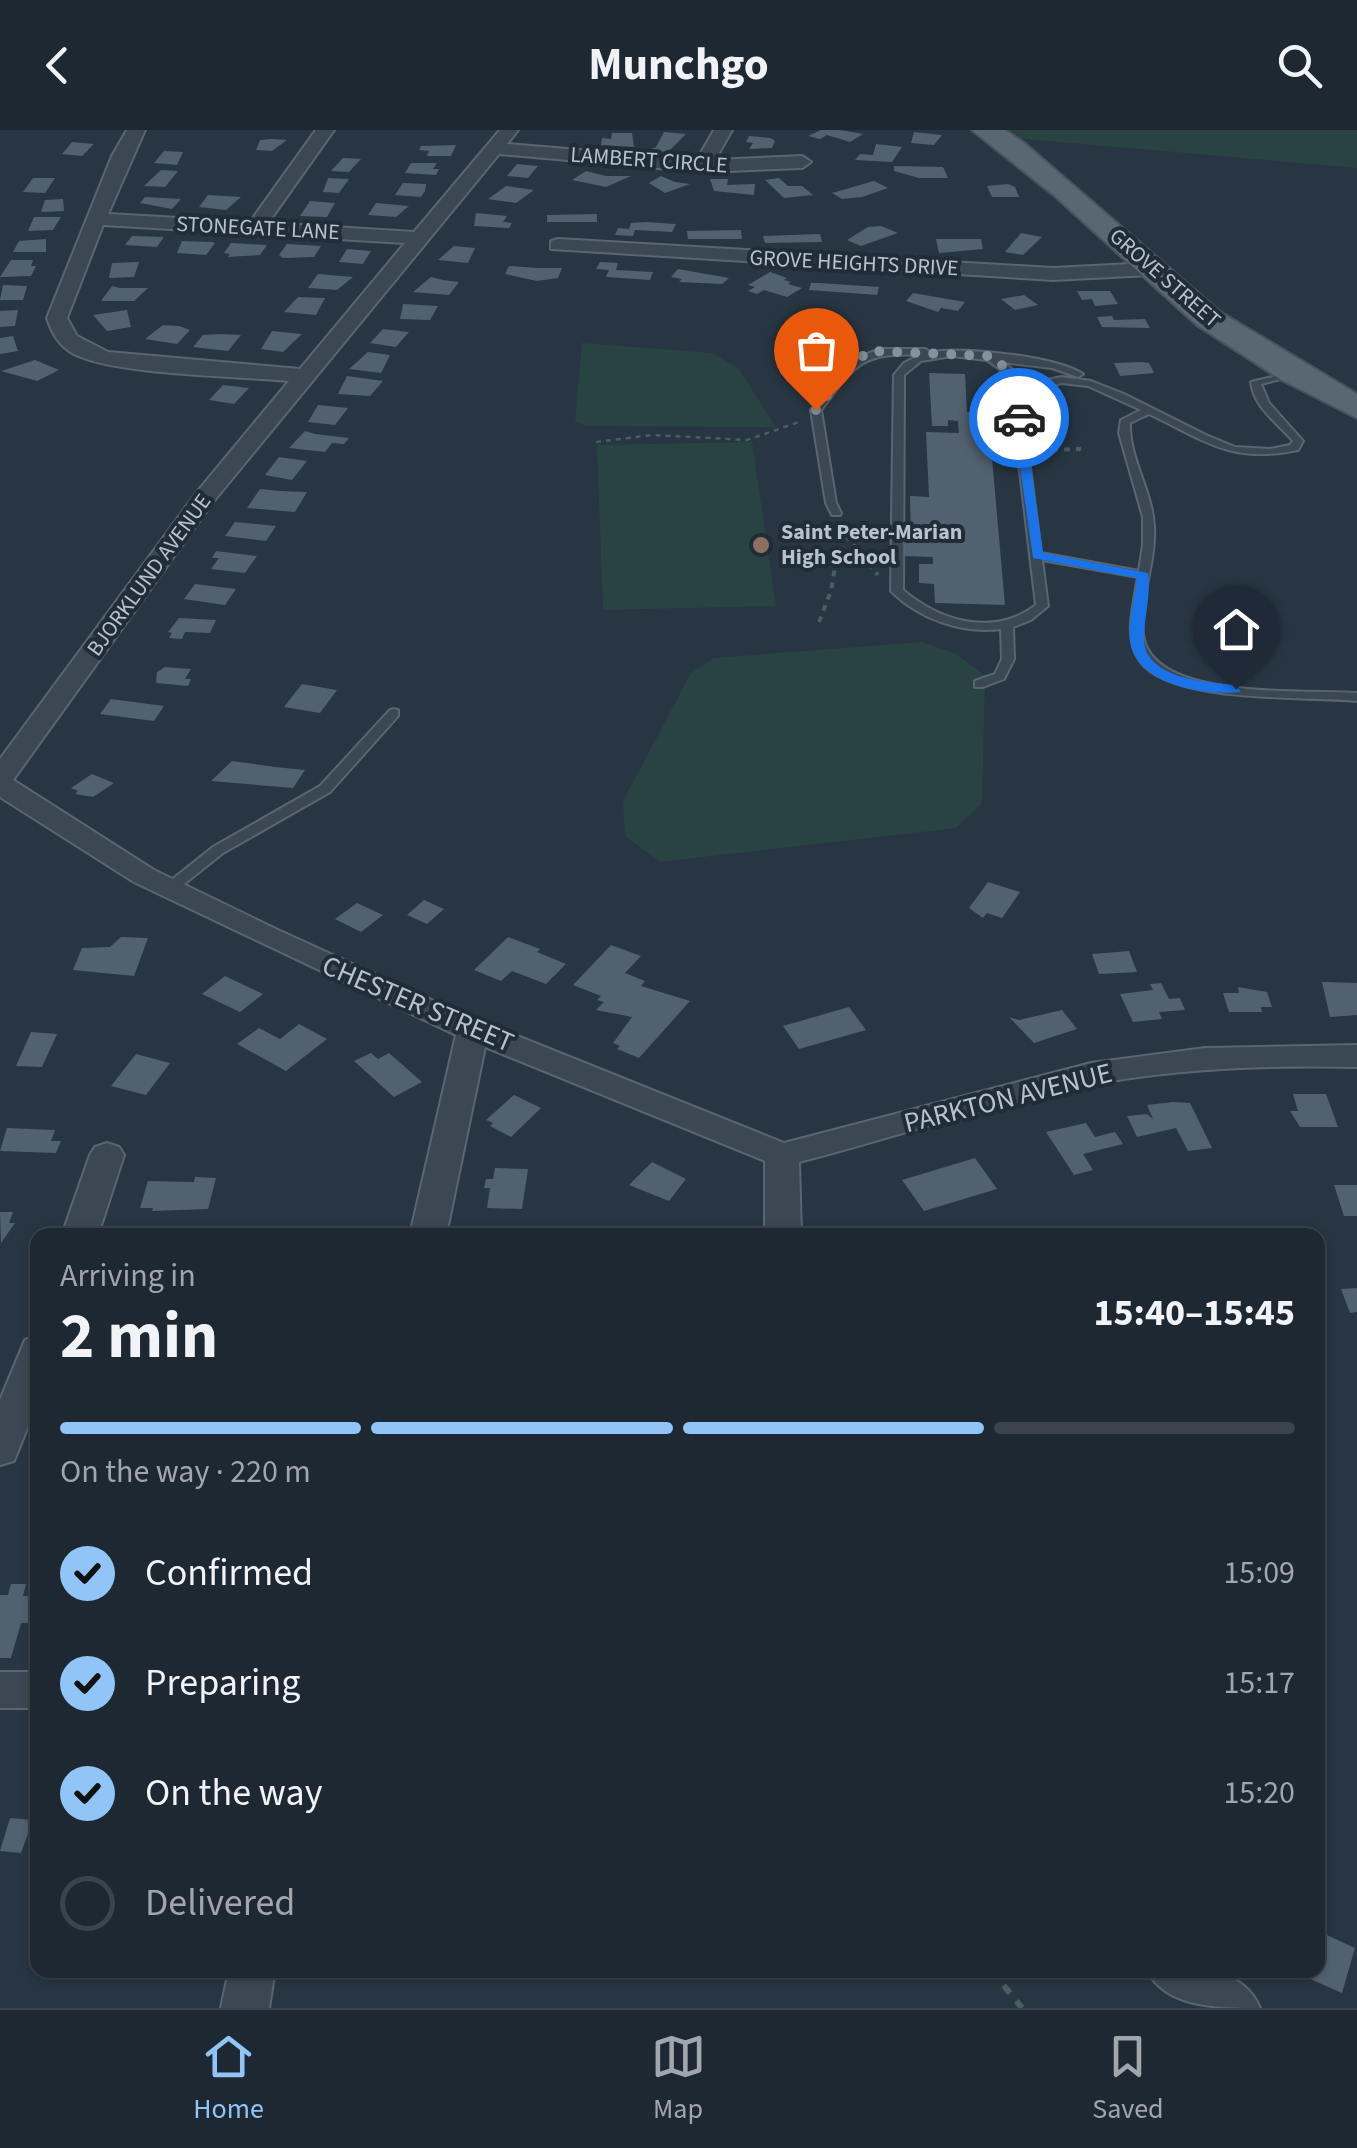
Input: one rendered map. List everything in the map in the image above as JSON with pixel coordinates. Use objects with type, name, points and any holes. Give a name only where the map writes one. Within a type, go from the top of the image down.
[{"type":"main road","name":"GROVE STREET","points":[[986,130],[1050,176],[1230,335],[1357,408]]},
{"type":"street","points":[[136,130],[58,318],[67,341],[83,351],[108,358],[304,376]]},
{"type":"street","points":[[256,227],[324,130]]},
{"type":"street","points":[[703,166],[724,130]]},
{"type":"street","name":"LAMBERT CIRCLE","points":[[502,139],[703,166],[802,162]]},
{"type":"street","name":"BJORKLUND AVENUE","points":[[3,789],[132,593],[304,376],[502,139]]},
{"type":"street","name":"STONEGATE LANE","points":[[96,219],[420,238]]},
{"type":"street","name":"GROVE HEIGHTS DRIVE","points":[[558,245],[1053,274],[1150,268]]},
{"type":"street","name":"CHESTER STREET","points":[[3,789],[169,889],[473,1030],[782,1154]]},
{"type":"street","points":[[430,1228],[473,1030]]},
{"type":"street","name":"PARKTON AVENUE","points":[[782,1154],[999,1095],[1112,1070],[1230,1057],[1357,1056]]},
{"type":"street","points":[[782,1154],[784,1228]]},
{"type":"street","points":[[82,1228],[106,1155]]},
{"type":"street","points":[[0,1450],[30,1371]]},
{"type":"street","points":[[0,1690],[30,1690]]},
{"type":"street","points":[[245,2008],[251,1978]]},
{"type":"street","points":[[1184,1978],[1236,2008]]},
{"type":"lane","points":[[836,513],[830,503],[816,416],[853,362],[871,351],[990,356],[1054,366],[1230,451],[1258,456],[1294,448],[1298,441],[1290,428],[1262,403],[1255,388],[1256,382],[1293,374]]},
{"type":"lane","points":[[949,354],[908,360],[900,375],[896,591],[915,609],[936,620],[1008,624],[1028,620],[1042,606],[1018,413],[1030,387]]},
{"type":"lane","points":[[990,356],[1030,387]]},
{"type":"lane","points":[[1030,387],[1065,379],[1089,381]]},
{"type":"lane","points":[[1149,410],[1126,422],[1122,436],[1148,509],[1148,566],[1137,641],[1144,659],[1156,672],[1180,683],[1357,698]]},
{"type":"lane","points":[[1038,556],[1144,575]]},
{"type":"lane","points":[[979,684],[1000,676],[1008,658],[1008,624]]},
{"type":"lane","points":[[169,889],[218,850],[325,789],[394,713]]},
{"type":"path","points":[[596,442],[612,437],[750,440],[816,416]]},
{"type":"path","points":[[1038,450],[1082,449]]},
{"type":"path","points":[[836,513],[841,532],[866,564],[896,591]]},
{"type":"path","points":[[820,622],[831,590],[841,532]]},
{"type":"path","points":[[998,1978],[1022,2008]]},
{"type":"green space","points":[[999,130],[1357,130],[1357,168],[1012,138]]},
{"type":"green space","points":[[582,343],[712,353],[738,368],[776,427],[586,426],[575,421]]},
{"type":"green space","points":[[752,442],[776,606],[603,610],[597,445]]},
{"type":"green space","points":[[922,642],[956,654],[985,676],[982,803],[956,828],[660,862],[625,836],[623,801],[691,673],[714,658]]},
{"type":"building","points":[[821,130],[863,134],[850,142],[827,135],[820,139],[808,136]]},
{"type":"building","points":[[664,132],[686,134],[668,152],[648,150],[656,147]]},
{"type":"building","points":[[914,132],[942,135],[934,145],[911,143]]},
{"type":"building","points":[[612,133],[632,133],[634,147],[601,145],[602,138],[611,139]]},
{"type":"building","points":[[749,136],[775,141],[772,148],[749,149],[753,143],[746,142]]},
{"type":"building","points":[[260,140],[287,140],[272,151],[256,150]]},
{"type":"building","points":[[72,142],[94,144],[82,156],[62,154]]},
{"type":"building","points":[[876,144],[902,147],[892,162],[855,160],[860,154],[873,155]]},
{"type":"building","points":[[456,145],[451,156],[427,156],[429,151],[419,150],[421,146]]},
{"type":"building","points":[[164,151],[183,152],[177,165],[154,163]]},
{"type":"building","points":[[343,158],[361,159],[349,172],[331,171]]},
{"type":"building","points":[[411,163],[437,163],[433,169],[439,169],[436,175],[405,173]]},
{"type":"building","points":[[517,164],[538,166],[528,178],[507,176]]},
{"type":"building","points":[[894,166],[943,167],[948,178],[919,178],[894,171]]},
{"type":"building","points":[[161,170],[178,171],[165,187],[144,186]]},
{"type":"building","points":[[586,171],[631,176],[606,187],[572,180]]},
{"type":"building","points":[[661,176],[690,184],[665,193],[649,183]]},
{"type":"building","points":[[33,178],[55,178],[45,193],[23,192]]},
{"type":"building","points":[[328,178],[349,179],[339,193],[323,192]]},
{"type":"building","points":[[779,178],[788,186],[802,186],[813,195],[784,198],[765,180]]},
{"type":"building","points":[[710,179],[728,179],[727,185],[755,184],[754,195],[714,191]]},
{"type":"building","points":[[874,181],[888,188],[842,199],[832,193]]},
{"type":"building","points":[[403,183],[426,184],[425,191],[421,197],[395,195]]},
{"type":"building","points":[[506,186],[534,190],[516,203],[488,199]]},
{"type":"building","points":[[987,186],[1015,187],[1019,197],[992,197]]},
{"type":"building","points":[[208,195],[241,197],[226,210],[199,207]]},
{"type":"building","points":[[145,197],[181,199],[172,209],[140,203]]},
{"type":"building","points":[[63,199],[64,211],[41,212],[45,200]]},
{"type":"building","points":[[310,201],[335,203],[327,217],[300,216]]},
{"type":"building","points":[[376,203],[409,206],[396,217],[368,215]]},
{"type":"building","points":[[476,213],[507,216],[503,222],[512,223],[509,228],[474,226]]},
{"type":"building","points":[[597,214],[597,222],[547,222],[547,215]]},
{"type":"building","points":[[34,217],[61,217],[53,230],[28,231]]},
{"type":"building","points":[[631,223],[676,224],[672,232],[635,230],[633,236],[615,235],[618,228],[629,229]]},
{"type":"building","points":[[881,226],[898,233],[861,246],[847,240],[868,227]]},
{"type":"building","points":[[741,230],[742,239],[688,239],[687,231]]},
{"type":"building","points":[[1021,233],[1042,237],[1023,255],[1005,252]]},
{"type":"building","points":[[820,234],[822,242],[765,243],[763,236]]},
{"type":"building","points":[[132,236],[164,237],[157,247],[125,245]]},
{"type":"building","points":[[46,239],[46,252],[13,252],[19,241]]},
{"type":"building","points":[[936,239],[981,239],[983,249],[939,253]]},
{"type":"building","points":[[182,241],[215,243],[206,255],[177,253]]},
{"type":"building","points":[[231,243],[267,245],[260,255],[228,257],[230,254],[224,253]]},
{"type":"building","points":[[287,244],[321,246],[314,257],[283,258],[279,255]]},
{"type":"building","points":[[454,246],[475,248],[468,263],[438,260]]},
{"type":"building","points":[[347,249],[371,251],[363,264],[339,262]]},
{"type":"building","points":[[11,260],[33,260],[31,266],[36,266],[31,276],[0,277]]},
{"type":"building","points":[[139,262],[134,277],[109,278],[112,263]]},
{"type":"building","points":[[600,262],[618,263],[616,270],[653,272],[650,280],[606,277],[609,270],[596,269]]},
{"type":"building","points":[[509,266],[562,268],[558,278],[537,281],[505,274]]},
{"type":"building","points":[[678,269],[729,278],[722,284],[679,282],[682,279],[671,277]]},
{"type":"building","points":[[770,272],[802,288],[787,297],[764,290],[757,294],[748,291],[755,287],[748,285]]},
{"type":"building","points":[[318,274],[353,277],[337,290],[308,288]]},
{"type":"building","points":[[431,277],[459,282],[449,295],[413,292]]},
{"type":"building","points":[[811,283],[879,287],[877,295],[809,290]]},
{"type":"building","points":[[3,285],[27,286],[23,300],[0,300]]},
{"type":"building","points":[[112,286],[148,288],[134,301],[101,301]]},
{"type":"building","points":[[1077,291],[1110,291],[1118,304],[1095,306],[1092,299],[1082,300]]},
{"type":"building","points":[[913,293],[965,302],[958,311],[941,308],[938,312],[906,301]]},
{"type":"building","points":[[1024,295],[1038,305],[1015,310],[1001,299]]},
{"type":"building","points":[[298,297],[325,298],[316,315],[284,312]]},
{"type":"building","points":[[403,304],[438,306],[430,320],[400,319]]},
{"type":"building","points":[[18,310],[15,326],[0,327],[0,311]]},
{"type":"building","points":[[127,310],[131,327],[107,331],[93,315]]},
{"type":"building","points":[[1112,316],[1114,320],[1145,319],[1150,328],[1102,327],[1097,317]]},
{"type":"building","points":[[163,325],[190,330],[177,344],[145,339]]},
{"type":"building","points":[[383,329],[409,332],[396,347],[370,343]]},
{"type":"building","points":[[272,331],[302,334],[283,352],[261,349]]},
{"type":"building","points":[[203,335],[241,335],[228,351],[193,347]]},
{"type":"building","points":[[13,336],[18,351],[0,354],[0,338]]},
{"type":"building","points":[[368,352],[390,355],[381,373],[349,369]]},
{"type":"building","points":[[35,360],[59,370],[37,381],[1,371]]},
{"type":"building","points":[[1114,363],[1149,363],[1154,373],[1120,376]]},
{"type":"building","points":[[929,373],[965,374],[967,412],[988,413],[1005,605],[935,603],[934,584],[919,583],[919,564],[933,564],[933,557],[903,556],[903,540],[911,541],[910,496],[929,497],[926,432],[959,433],[958,421],[948,420],[948,426],[932,426]]},
{"type":"building","points":[[347,376],[383,381],[370,396],[338,394]]},
{"type":"building","points":[[223,385],[249,388],[234,404],[209,400]]},
{"type":"building","points":[[318,405],[348,408],[335,425],[308,422]]},
{"type":"building","points":[[305,431],[349,438],[344,444],[332,443],[325,452],[289,448]]},
{"type":"building","points":[[279,457],[307,461],[292,480],[265,475]]},
{"type":"building","points":[[260,489],[307,492],[295,512],[247,508]]},
{"type":"building","points":[[235,522],[276,526],[266,541],[225,536]]},
{"type":"building","points":[[216,551],[257,556],[245,573],[211,569],[219,558],[212,558]]},
{"type":"building","points":[[195,584],[236,589],[225,605],[184,599]]},
{"type":"building","points":[[179,618],[216,620],[210,633],[185,632],[182,639],[169,638],[172,633],[168,632]]},
{"type":"building","points":[[165,667],[191,669],[185,679],[191,679],[188,686],[156,683],[157,672]]},
{"type":"building","points":[[302,684],[337,690],[320,713],[284,707]]},
{"type":"building","points":[[111,699],[164,706],[154,721],[100,714]]},
{"type":"building","points":[[232,761],[305,770],[293,788],[211,781]]},
{"type":"building","points":[[92,774],[114,783],[93,797],[75,794],[78,791],[71,788]]},
{"type":"building","points":[[988,882],[1020,892],[1002,918],[987,913],[983,918],[969,908]]},
{"type":"building","points":[[424,900],[444,909],[427,924],[407,915]]},
{"type":"building","points":[[357,903],[383,915],[361,932],[335,919]]},
{"type":"building","points":[[121,937],[148,938],[134,976],[73,970],[82,948],[110,947]]},
{"type":"building","points":[[508,937],[566,964],[546,984],[512,971],[501,981],[474,970]]},
{"type":"building","points":[[611,945],[641,956],[625,973],[645,981],[641,986],[690,1001],[639,1058],[617,1049],[620,1046],[613,1043],[632,1017],[596,1010],[604,1002],[597,1000],[601,996],[573,985]]},
{"type":"building","points":[[1129,951],[1137,972],[1099,974],[1092,954]]},
{"type":"building","points":[[225,976],[263,994],[240,1012],[202,994]]},
{"type":"building","points":[[1322,982],[1357,983],[1357,1015],[1330,1017]]},
{"type":"building","points":[[1161,983],[1169,999],[1180,998],[1185,1010],[1159,1012],[1162,1019],[1133,1022],[1120,994],[1153,990],[1150,984]]},
{"type":"building","points":[[1238,987],[1267,992],[1272,1007],[1261,1007],[1262,1012],[1229,1012],[1223,993],[1239,993]]},
{"type":"building","points":[[849,1007],[866,1030],[799,1049],[783,1026]]},
{"type":"building","points":[[1062,1010],[1077,1029],[1034,1043],[1009,1017],[1019,1020]]},
{"type":"building","points":[[299,1024],[327,1039],[286,1071],[237,1044],[259,1028],[280,1039]]},
{"type":"building","points":[[31,1032],[57,1034],[42,1067],[16,1066]]},
{"type":"building","points":[[371,1053],[378,1059],[389,1053],[422,1082],[394,1097],[354,1061]]},
{"type":"building","points":[[136,1054],[170,1063],[146,1095],[111,1086]]},
{"type":"building","points":[[1293,1094],[1326,1094],[1338,1127],[1300,1127],[1290,1111],[1298,1111]]},
{"type":"building","points":[[514,1095],[541,1108],[511,1137],[486,1120]]},
{"type":"building","points":[[1190,1103],[1212,1148],[1188,1151],[1176,1128],[1137,1137],[1127,1116],[1147,1114],[1153,1119],[1147,1105]]},
{"type":"building","points":[[1086,1123],[1095,1137],[1115,1132],[1123,1144],[1083,1154],[1093,1170],[1074,1175],[1046,1132]]},
{"type":"building","points":[[7,1128],[55,1130],[51,1141],[61,1141],[56,1153],[0,1151]]},
{"type":"building","points":[[975,1158],[997,1189],[924,1211],[902,1180]]},
{"type":"building","points":[[652,1162],[686,1179],[669,1201],[629,1185]]},
{"type":"building","points":[[495,1168],[528,1169],[522,1209],[487,1208],[490,1188],[484,1188],[486,1179],[493,1179]]},
{"type":"building","points":[[195,1177],[216,1178],[208,1209],[140,1208],[148,1181],[194,1182]]},
{"type":"building","points":[[1334,1185],[1357,1185],[1357,1216],[1344,1216]]},
{"type":"building","points":[[0,1212],[13,1212],[9,1223],[15,1223],[1,1243]]},
{"type":"building","points":[[1357,1288],[1357,1312],[1350,1313],[1341,1289]]},
{"type":"building","points":[[11,1584],[26,1584],[23,1596],[30,1596],[30,1623],[21,1623],[11,1658],[0,1658],[0,1595],[8,1595]]},
{"type":"building","points":[[10,1818],[30,1820],[21,1853],[0,1851]]},
{"type":"building","points":[[1325,1934],[1355,1948],[1342,1993],[1308,1978],[1325,1978]]},
{"type":"way so far","points":[[816,410],[853,362],[871,351],[892,350],[990,356],[1030,387],[1021,400],[1019,418]]},
{"type":"place","name":"Saint Peter-Marian High School","points":[[761,545]]},
{"type":"route","points":[[1019,418],[1038,556],[1103,564],[1144,575],[1137,641],[1144,659],[1156,672],[1180,683],[1236,689]]}]
